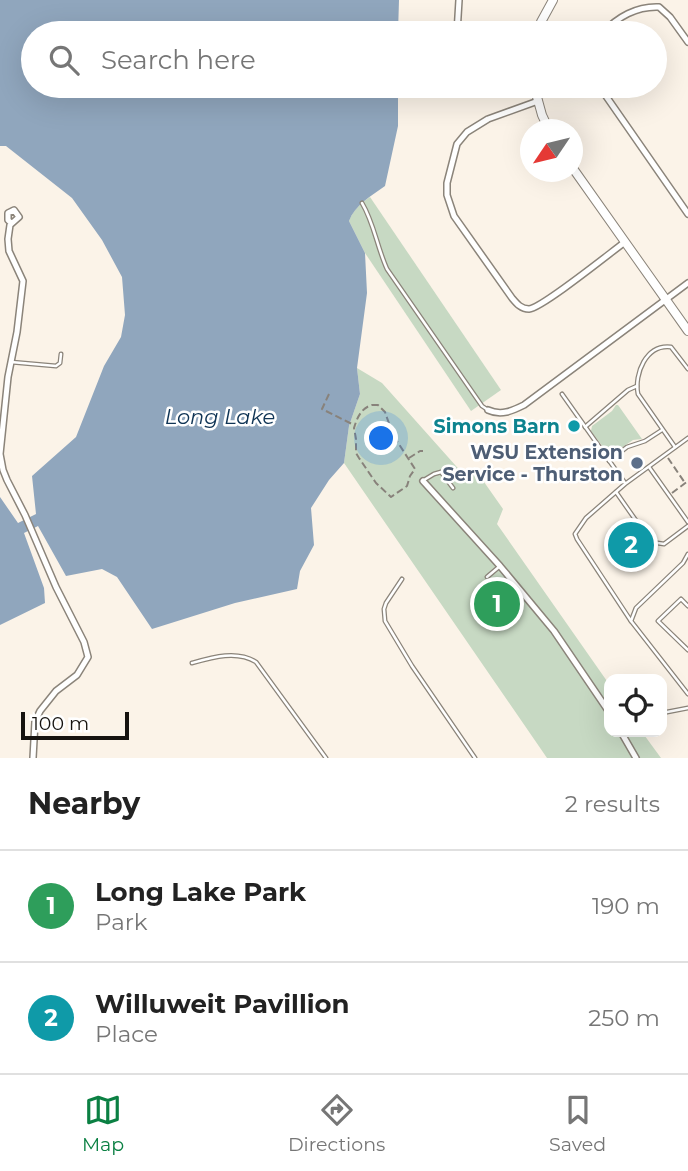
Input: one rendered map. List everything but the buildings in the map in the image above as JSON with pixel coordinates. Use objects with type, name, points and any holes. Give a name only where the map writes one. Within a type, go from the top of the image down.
[{"type":"street","points":[[458,21],[459,0]]},
{"type":"street","points":[[542,21],[553,0]]},
{"type":"street","points":[[618,21],[629,12],[659,7],[688,42]]},
{"type":"street","points":[[537,98],[544,119]]},
{"type":"street","points":[[607,98],[688,214]]},
{"type":"street","points":[[538,101],[488,119],[460,139],[447,183],[447,195],[454,216],[512,298],[520,307],[526,309],[551,297],[625,243]]},
{"type":"street","points":[[582,182],[688,331]]},
{"type":"street","points":[[10,223],[9,251],[23,281],[1,454],[7,480],[84,642],[88,657],[77,675],[56,691],[40,711],[35,722],[33,758]]},
{"type":"street","points":[[488,410],[511,412],[524,405],[688,283]]},
{"type":"street","points":[[423,481],[554,631],[604,704]]},
{"type":"street","points":[[624,737],[636,758]]},
{"type":"lane","points":[[362,202],[370,216],[387,269],[482,406],[488,410]]},
{"type":"lane","points":[[675,447],[638,394],[637,386],[642,364],[654,351],[664,346],[671,347],[688,369]]},
{"type":"lane","points":[[11,362],[56,366],[60,363],[61,354]]},
{"type":"lane","points":[[586,427],[628,390],[637,386]]},
{"type":"lane","points":[[562,394],[625,484]]},
{"type":"lane","points":[[609,461],[627,447],[645,441],[662,430]]},
{"type":"lane","points":[[688,438],[625,484],[586,518],[575,534],[635,627],[688,694]]},
{"type":"lane","points":[[616,492],[651,542],[668,542],[688,524],[648,466]]},
{"type":"lane","points":[[423,481],[442,472],[453,488]]},
{"type":"lane","points":[[631,621],[636,608],[683,563],[688,554]]},
{"type":"lane","points":[[487,577],[500,566]]},
{"type":"lane","points":[[402,579],[386,604],[385,621],[412,666],[475,758]]},
{"type":"lane","points":[[688,606],[681,599],[658,621],[688,650]]},
{"type":"lane","points":[[192,663],[229,655],[242,656],[256,662],[326,758]]},
{"type":"lane","points":[[667,712],[688,708]]},
{"type":"path","points":[[329,394],[322,409],[355,426]]},
{"type":"path","points":[[378,405],[385,412],[393,435],[408,458],[415,468],[407,486],[393,496],[388,496],[356,453],[354,428],[362,411],[378,405]]},
{"type":"path","points":[[408,458],[423,451]]},
{"type":"path","points":[[665,454],[686,482],[669,495]]},
{"type":"green space","points":[[370,197],[501,390],[471,411],[365,253],[349,221],[358,207]]},
{"type":"green space","points":[[357,368],[382,383],[464,475],[477,472],[503,509],[497,524],[604,677],[604,737],[646,737],[661,758],[547,758],[344,463],[349,426],[360,394]]},
{"type":"green space","points":[[616,405],[642,439],[633,440],[609,455],[591,431],[592,426]]},
{"type":"water","name":"Long Lake","points":[[0,0],[399,0],[398,21],[21,21],[21,98],[398,98],[398,126],[385,186],[359,206],[349,221],[365,253],[367,293],[357,368],[360,394],[349,426],[344,463],[311,508],[314,545],[300,571],[297,589],[235,603],[152,629],[117,577],[102,569],[66,576],[38,526],[24,533],[44,588],[45,603],[0,625],[0,497],[18,523],[36,514],[32,476],[76,437],[104,366],[121,337],[125,315],[122,277],[102,240],[72,198],[6,146],[0,146]]},
{"type":"place","name":"Simons Barn","points":[[574,426]]},
{"type":"place","name":"WSU Extension Service - Thurston","points":[[637,463]]},
{"type":"place","name":"Willuweit Pavillion","points":[[631,545]]},
{"type":"place","name":"Long Lake Park","points":[[497,604]]}]
